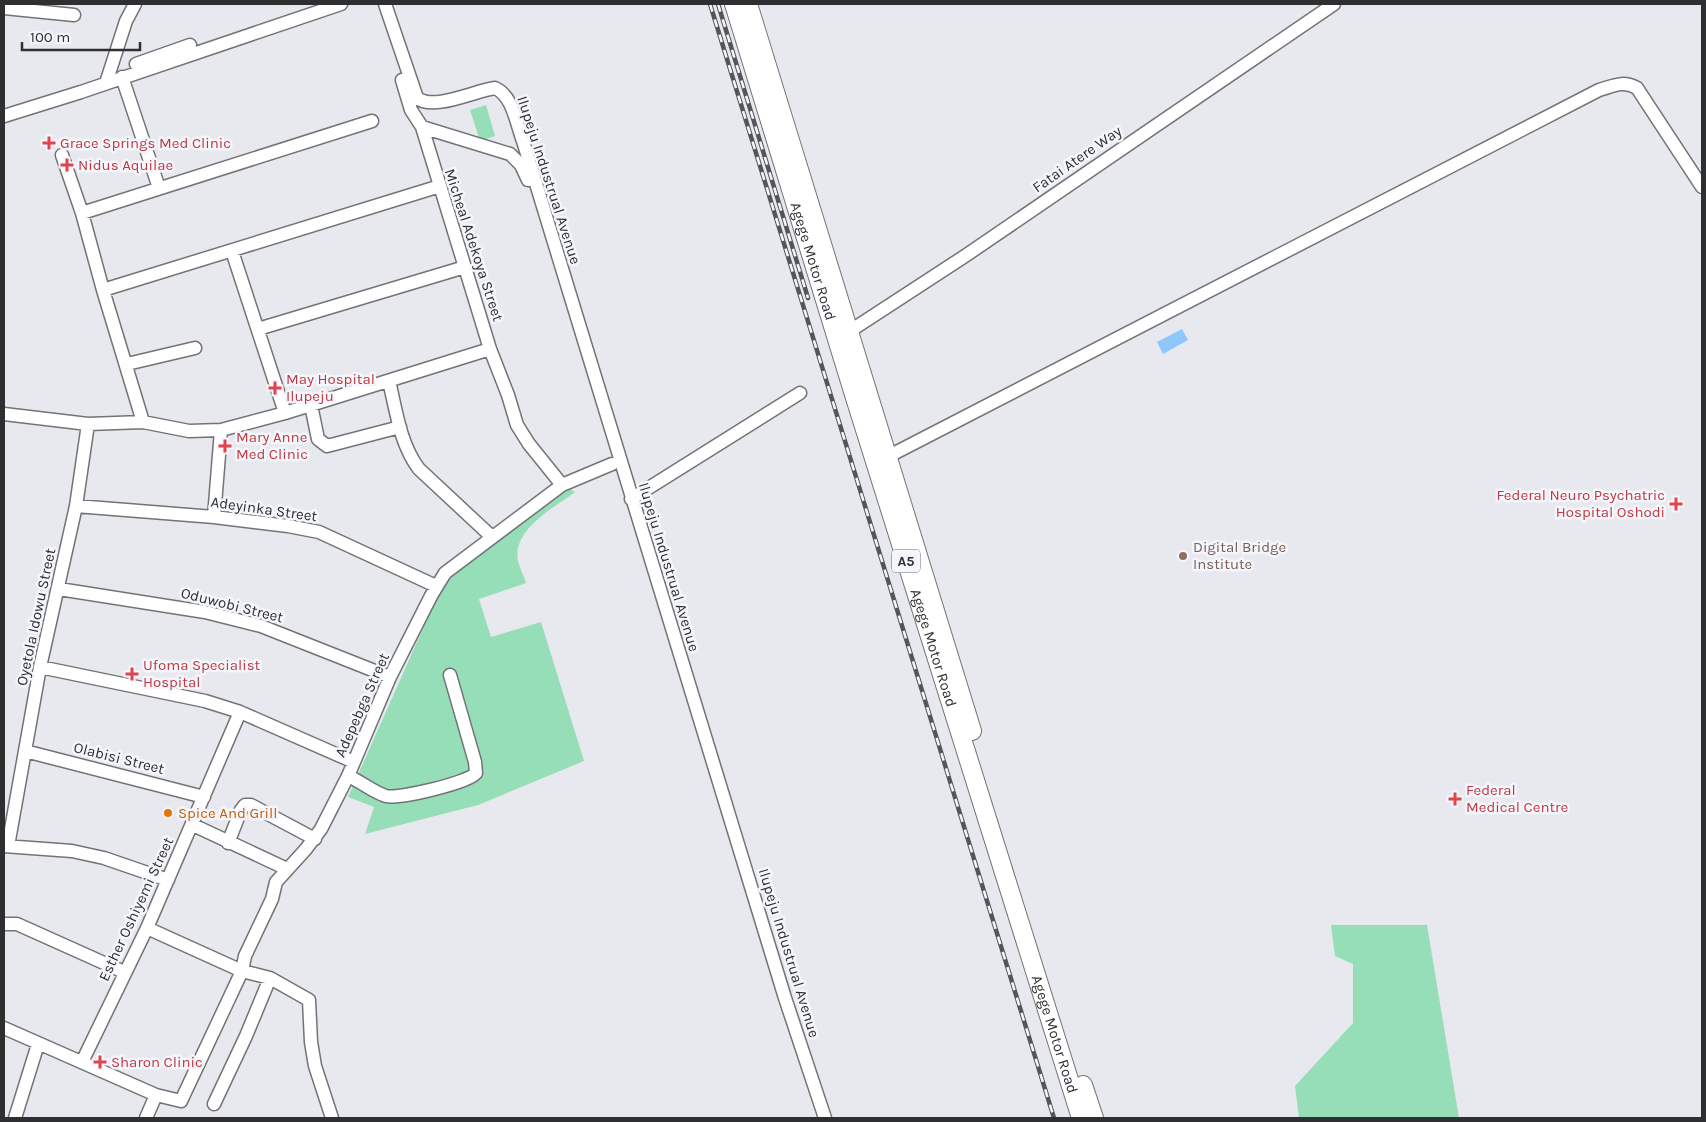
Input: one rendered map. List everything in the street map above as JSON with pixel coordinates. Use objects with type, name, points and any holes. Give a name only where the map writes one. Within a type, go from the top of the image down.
[{"type":"highway","name":"Agege Motor Road","points":[[734,4],[842,333],[889,456],[1094,1118]]},
{"type":"highway","name":"Agege Motor Road","points":[[748,4],[842,333],[1081,1118]]},
{"type":"street","points":[[107,79],[126,21],[136,4]]},
{"type":"street","points":[[4,116],[107,79],[160,55],[314,4]]},
{"type":"street","points":[[4,108],[107,79],[122,77],[340,4]]},
{"type":"street","name":"Micheal Adekoya Street","points":[[376,4],[409,104],[415,119],[422,127],[490,349],[508,395],[517,425],[529,444],[562,485]]},
{"type":"street","name":"Ilupeju Industrual Avenue","points":[[385,4],[417,98],[426,103],[436,103],[495,88],[503,91],[508,100],[523,141],[785,998],[825,1118]]},
{"type":"street","name":"Fatai Atere Way","points":[[842,333],[965,256],[1334,4]]},
{"type":"street","points":[[4,8],[74,15]]},
{"type":"street","points":[[122,77],[159,188]]},
{"type":"street","points":[[889,456],[1599,90],[1622,83],[1628,83],[1636,88],[1702,187]]},
{"type":"street","points":[[82,214],[372,121]]},
{"type":"street","name":"Ilupeju Industrual Avenue","points":[[422,127],[510,154],[521,165],[536,203],[568,304],[612,464],[816,1118]]},
{"type":"street","points":[[62,155],[82,214],[143,422]]},
{"type":"street","points":[[103,290],[440,186]]},
{"type":"street","points":[[232,251],[284,413]]},
{"type":"street","points":[[258,329],[465,267]]},
{"type":"street","points":[[126,364],[195,348]]},
{"type":"street","points":[[4,414],[88,424],[143,422],[189,431],[221,430],[311,405],[490,349]]},
{"type":"street","points":[[389,381],[400,427],[411,458],[418,468],[492,537]]},
{"type":"street","points":[[632,499],[800,393]]},
{"type":"street","points":[[311,405],[318,438],[327,446],[400,427]]},
{"type":"street","name":"Oyetola Idowu Street","points":[[6,846],[40,667],[59,590],[76,506],[88,424]]},
{"type":"street","points":[[214,517],[221,430]]},
{"type":"street","name":"Adepebga Street","points":[[156,1095],[181,1101],[246,972],[246,956],[272,899],[276,882],[315,839],[348,776],[390,677],[436,586],[451,567],[562,485],[612,464]]},
{"type":"street","name":"Adeyinka Street","points":[[76,506],[214,517],[288,526],[319,532],[436,586]]},
{"type":"street","name":"Oduwobi Street","points":[[59,590],[205,612],[262,626],[390,677]]},
{"type":"street","points":[[40,667],[167,692],[240,712],[354,762]]},
{"type":"street","points":[[348,776],[387,796],[437,788],[472,778],[476,774],[475,762],[450,675]]},
{"type":"street","name":"Esther Oshiyemi Street","points":[[82,1062],[193,826],[240,712]]},
{"type":"street","name":"Olabisi Street","points":[[25,751],[204,797]]},
{"type":"street","points":[[228,843],[245,805],[251,805],[315,839]]},
{"type":"street","points":[[193,826],[287,869]]},
{"type":"street","points":[[6,846],[72,851],[104,858],[168,880]]},
{"type":"street","points":[[4,924],[17,924],[124,972]]},
{"type":"street","points":[[146,928],[246,972],[270,978],[310,1000],[311,1042],[315,1066],[332,1118]]},
{"type":"street","points":[[214,1104],[246,1036],[270,978]]},
{"type":"street","points":[[4,1028],[156,1095],[146,1118]]},
{"type":"street","points":[[15,1118],[38,1044]]},
{"type":"green space","points":[[486,105],[495,136],[480,141],[470,110]]},
{"type":"green space","points":[[566,487],[575,492],[536,520],[521,539],[518,561],[526,583],[479,599],[491,637],[541,622],[584,761],[478,805],[365,834],[374,807],[348,797],[441,588],[451,576]]},
{"type":"green space","points":[[1331,925],[1427,925],[1459,1118],[1299,1118],[1295,1086],[1353,1023],[1353,964],[1335,956]]},
{"type":"water","points":[[1182,329],[1188,340],[1163,354],[1157,342]]},
{"type":"railway","points":[[710,4],[1054,1118]]},
{"type":"railway","points":[[718,4],[808,298]]},
{"type":"place","name":"Grace Springs Med Clinic","points":[[49,143]]},
{"type":"place","name":"Nidus Aquilae","points":[[67,165]]},
{"type":"place","name":"May Hospital Ilupeju","points":[[275,388]]},
{"type":"place","name":"Mary Anne Med Clinic","points":[[225,446]]},
{"type":"place","name":"Federal Neuro Psychatric Hospital Oshodi","points":[[1676,504]]},
{"type":"place","name":"Digital Bridge Institute","points":[[1183,556]]},
{"type":"place","name":"Ufoma Specialist Hospital","points":[[132,674]]},
{"type":"place","name":"Federal Medical Centre","points":[[1455,799]]},
{"type":"place","name":"Spice And Grill","points":[[168,813]]},
{"type":"place","name":"Sharon Clinic","points":[[100,1062]]}]
